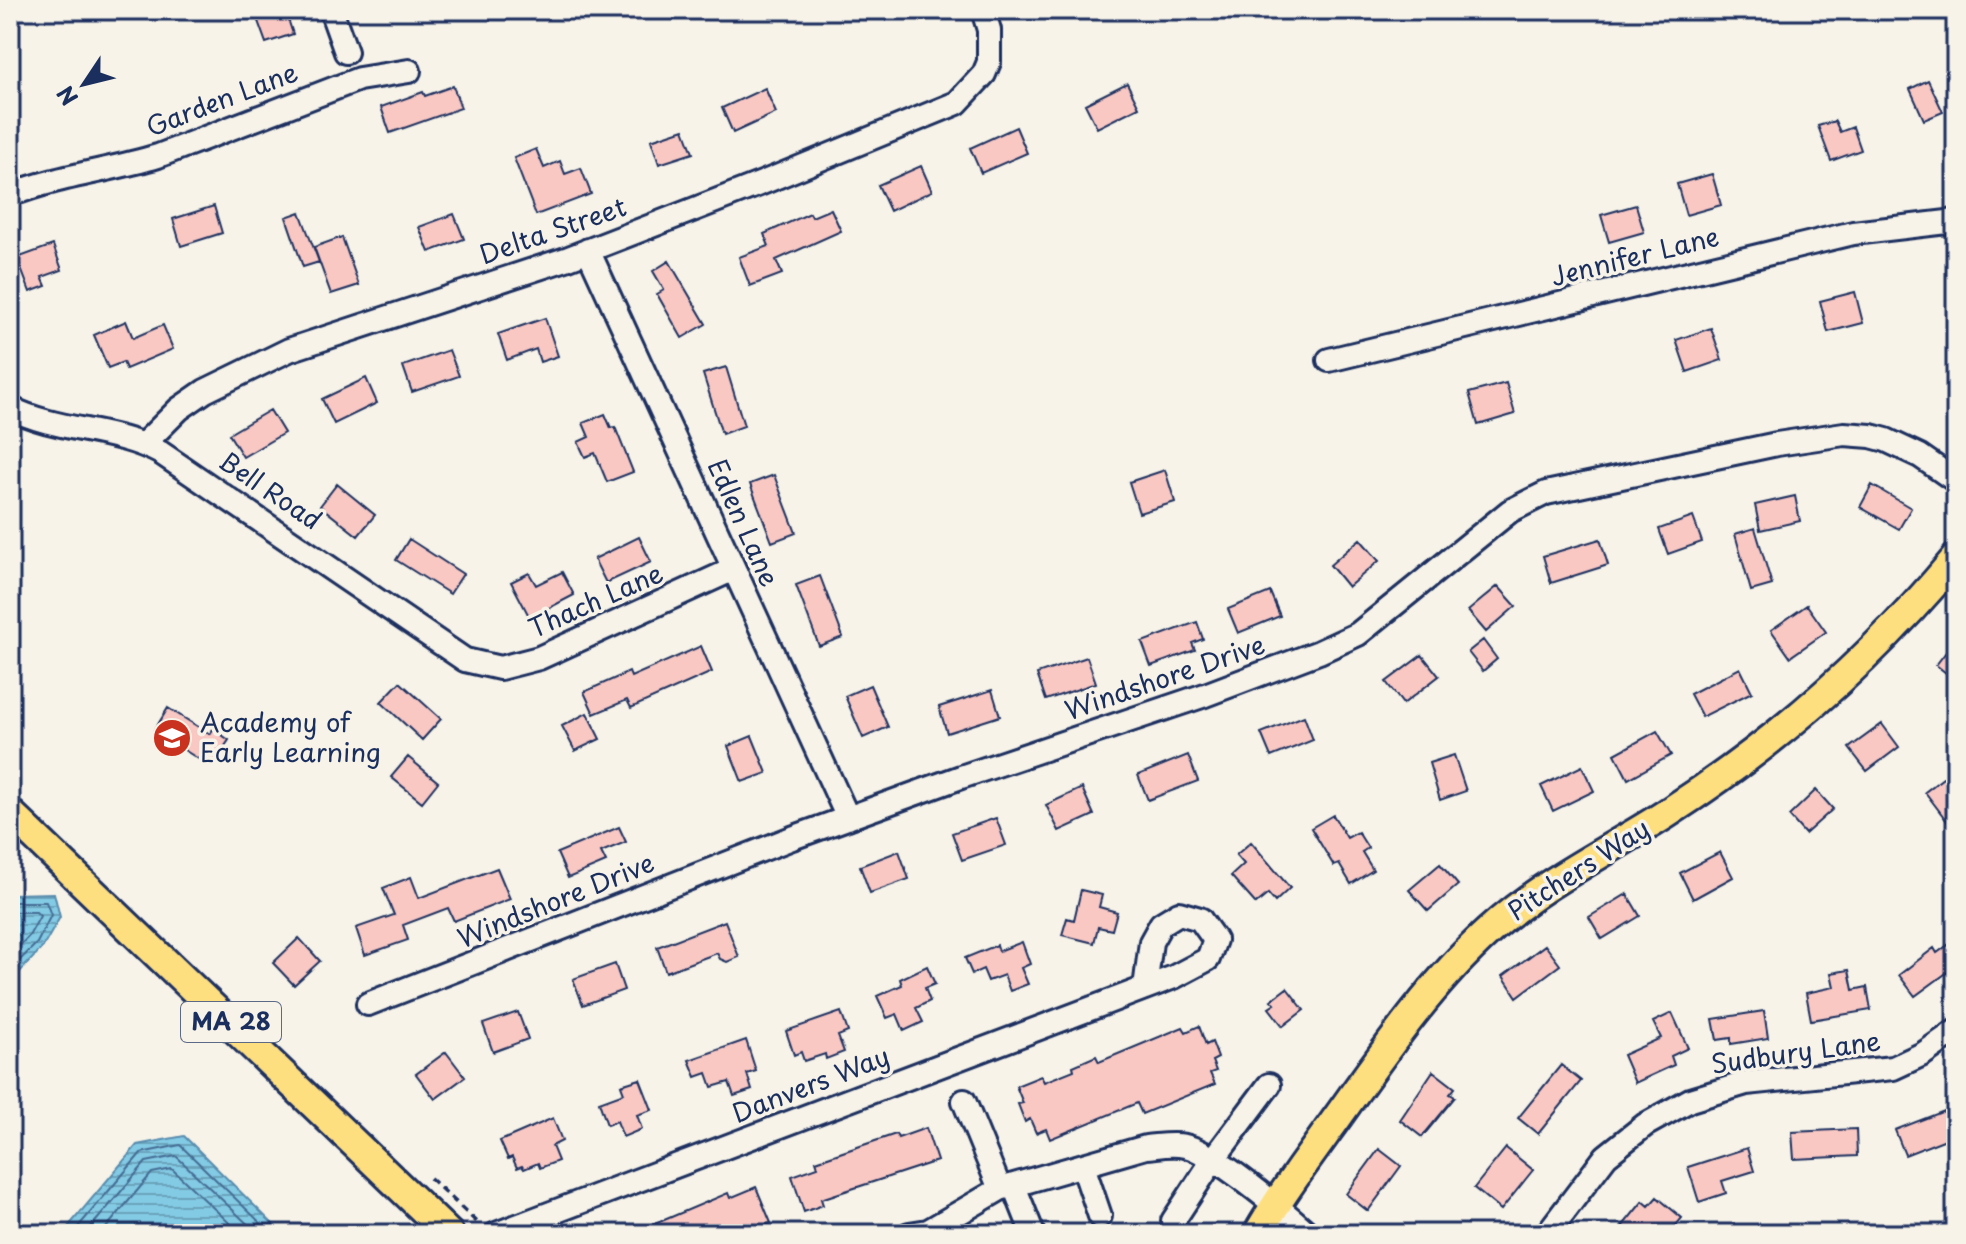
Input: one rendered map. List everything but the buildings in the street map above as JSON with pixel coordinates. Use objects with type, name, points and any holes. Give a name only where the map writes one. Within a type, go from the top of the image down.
[{"type":"main road","name":"Pitchers Way","points":[[1258,1234],[1380,1056],[1455,964],[1489,931],[1536,894],[1663,816],[1759,749],[1821,698],[1891,631],[1956,558]]},
{"type":"main road","name":"MA 28","points":[[10,813],[449,1234]]},
{"type":"street","points":[[331,10],[346,52]]},
{"type":"street","name":"Delta Street","points":[[144,444],[192,400],[289,350],[588,250],[957,103],[984,74],[991,49],[983,10]]},
{"type":"street","name":"Garden Lane","points":[[10,195],[83,172],[158,156],[359,79],[409,71]]},
{"type":"street","name":"Jennifer Lane","points":[[1329,360],[1853,233],[1956,221]]},
{"type":"street","name":"Edlen Lane","points":[[588,250],[848,818]]},
{"type":"street","name":"Bell Road","points":[[10,408],[55,425],[144,444],[189,469],[465,660],[477,664]]},
{"type":"street","name":"Windshore Drive","points":[[368,1004],[848,818],[1261,675],[1344,641],[1383,616],[1510,511],[1546,493],[1777,444],[1844,434],[1886,440],[1920,456],[1956,481]]},
{"type":"street","name":"Thach Lane","points":[[477,664],[500,668],[539,658],[734,569]]},
{"type":"street","name":"Danvers Way","points":[[496,1234],[1145,988]]},
{"type":"street","name":"Sudbury Lane","points":[[1547,1234],[1606,1156],[1645,1125],[1690,1100],[1746,1083],[1893,1068],[1923,1054],[1956,1031]]},
{"type":"street","points":[[1173,1221],[1213,1160],[1269,1085]]},
{"type":"street","points":[[964,1101],[1033,1234]]},
{"type":"street","points":[[909,1234],[928,1231],[1007,1188],[1146,1147],[1168,1145],[1202,1152],[1277,1206],[1309,1234]]},
{"type":"street","points":[[1083,1166],[1100,1216]]},
{"type":"water","points":[[54,893],[60,917],[43,947],[16,976],[10,992],[10,894]]},
{"type":"water","points":[[184,1136],[283,1234],[62,1234],[137,1145]]},
{"type":"place","name":"Academy of Early Learning","points":[[172,738]]}]
